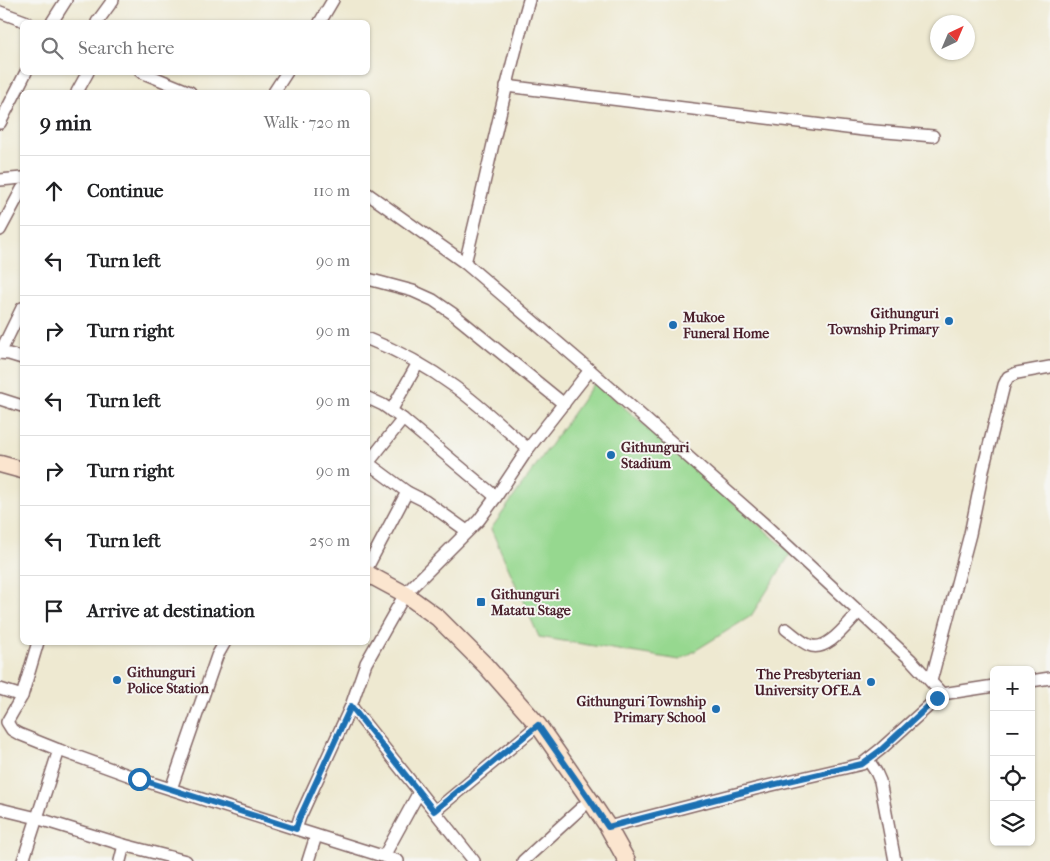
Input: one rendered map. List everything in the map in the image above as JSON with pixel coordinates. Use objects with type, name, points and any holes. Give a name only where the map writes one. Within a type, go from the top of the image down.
[{"type":"main road","points":[[0,464],[20,469]]},
{"type":"main road","points":[[370,575],[405,594],[438,618],[485,664],[538,725],[608,827],[627,861]]},
{"type":"street","points":[[53,20],[66,0]]},
{"type":"street","points":[[98,20],[113,0]]},
{"type":"street","points":[[321,20],[334,0]]},
{"type":"street","points":[[465,263],[514,50],[529,0]]},
{"type":"street","points":[[0,12],[22,20]]},
{"type":"street","points":[[0,123],[24,75]]},
{"type":"street","points":[[78,90],[86,75]]},
{"type":"street","points":[[148,75],[185,90]]},
{"type":"street","points":[[275,90],[285,75]]},
{"type":"street","points":[[506,86],[862,130],[933,136]]},
{"type":"street","points":[[0,180],[20,178]]},
{"type":"street","points":[[0,230],[20,193]]},
{"type":"street","points":[[370,195],[465,263],[590,370],[762,522],[911,660],[942,694]]},
{"type":"street","points":[[370,280],[413,291],[433,300],[452,313],[564,404]]},
{"type":"street","points":[[20,312],[0,353],[20,357]]},
{"type":"street","points":[[370,340],[391,348],[456,387],[528,449]]},
{"type":"street","points":[[391,411],[418,363]]},
{"type":"street","points":[[932,681],[970,534],[1004,385],[1008,378],[1017,374],[1050,367]]},
{"type":"street","points":[[296,829],[351,706],[366,663],[405,594],[479,520],[528,449],[590,370]]},
{"type":"street","points":[[0,399],[20,405]]},
{"type":"street","points":[[370,399],[383,405],[403,419],[496,497]]},
{"type":"street","points":[[370,460],[403,419]]},
{"type":"street","points":[[370,464],[407,492],[425,501],[467,531]]},
{"type":"street","points":[[370,562],[407,492]]},
{"type":"street","points":[[786,629],[810,646],[820,647],[829,643],[858,612]]},
{"type":"street","points":[[37,645],[22,696],[7,722],[12,730],[59,750],[171,789],[398,861]]},
{"type":"street","points":[[171,789],[217,656],[223,645]]},
{"type":"street","points":[[1035,680],[1050,678]]},
{"type":"street","points":[[608,827],[862,764],[881,750],[942,694],[990,687]]},
{"type":"street","points":[[0,690],[22,696]]},
{"type":"street","points":[[351,706],[474,861]]},
{"type":"street","points":[[434,811],[538,725]]},
{"type":"street","points":[[23,861],[59,750]]},
{"type":"street","points":[[868,760],[880,781],[895,861]]},
{"type":"street","points":[[384,856],[419,792]]},
{"type":"street","points":[[523,861],[590,800]]},
{"type":"street","points":[[0,809],[186,861]]},
{"type":"street","points":[[308,861],[316,836]]},
{"type":"street","points":[[120,861],[124,845]]},
{"type":"green space","name":"Githunguri Stadium","points":[[595,382],[791,553],[751,616],[680,660],[539,637],[491,529]]},
{"type":"place","name":"Githunguri Township Primary","points":[[949,321]]},
{"type":"place","name":"Mukoe Funeral Home","points":[[673,325]]},
{"type":"place","name":"Githunguri Stadium","points":[[611,455]]},
{"type":"place","name":"Githunguri Matatu Stage","points":[[481,602]]},
{"type":"place","name":"Githunguri Police Station","points":[[117,680]]},
{"type":"place","name":"The Presbyterian University Of E.A","points":[[871,682]]},
{"type":"place","name":"Githunguri Township Primary School","points":[[716,709]]},
{"type":"route","points":[[139,779],[296,829],[351,706],[434,811],[538,725],[608,827],[862,764],[881,750],[937,698]]}]
